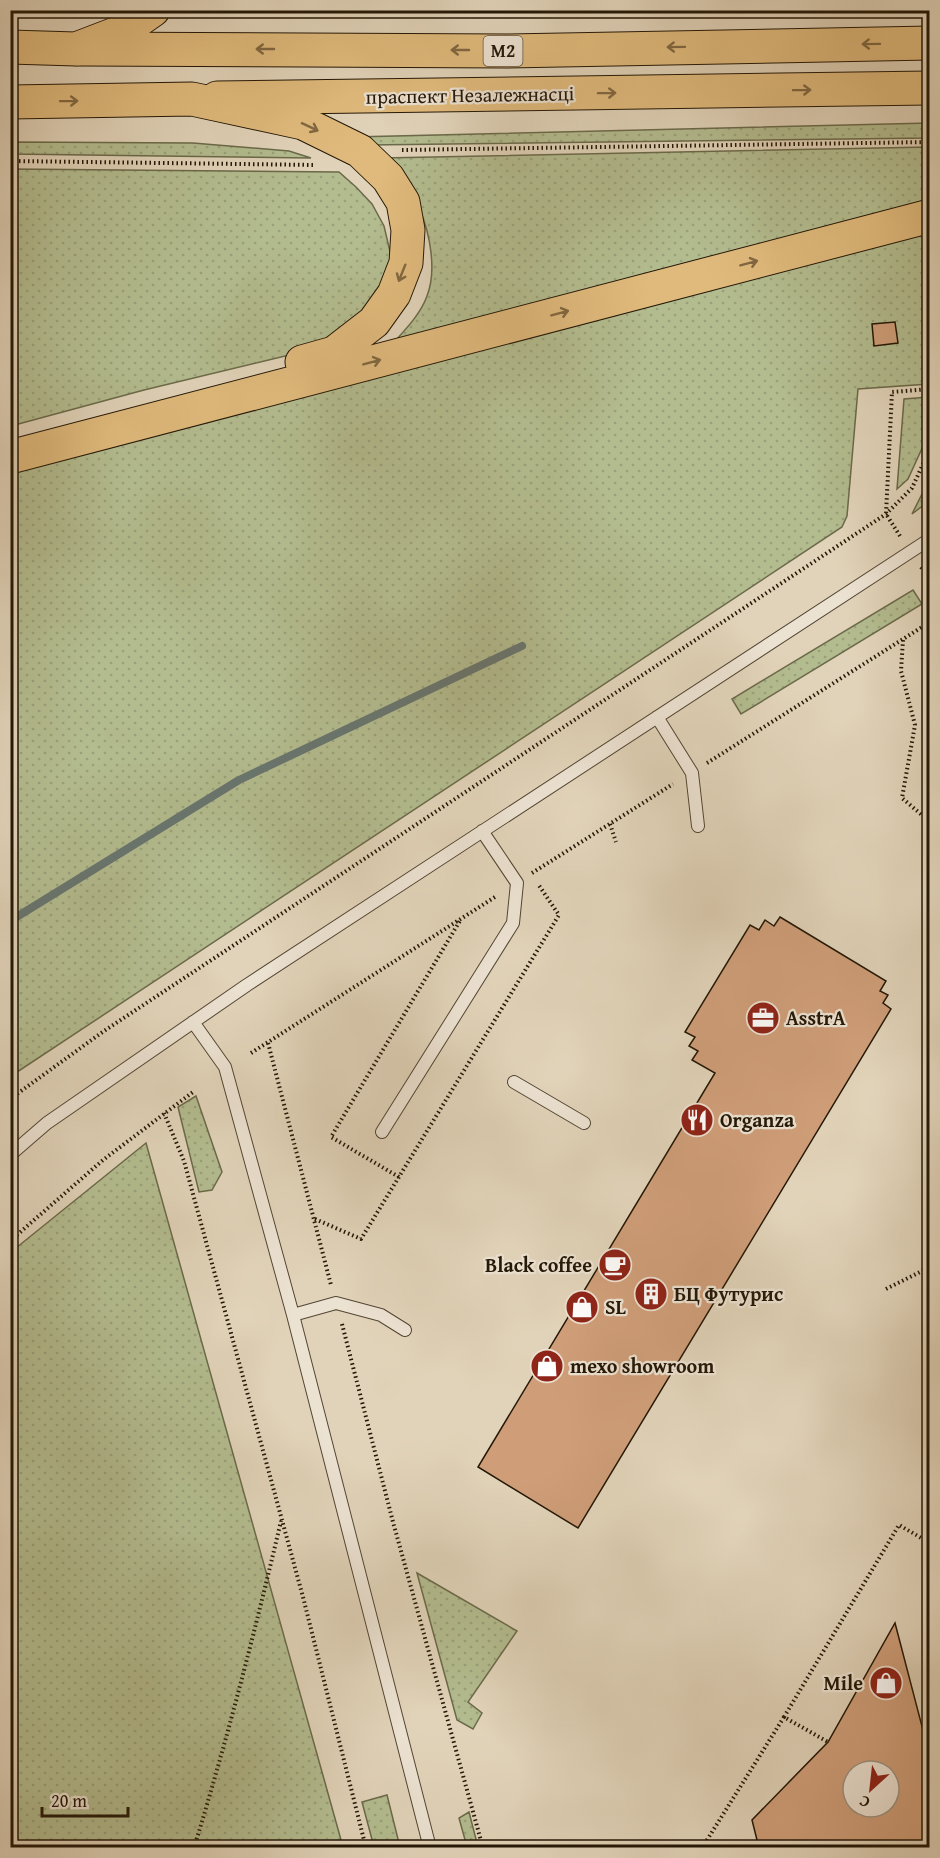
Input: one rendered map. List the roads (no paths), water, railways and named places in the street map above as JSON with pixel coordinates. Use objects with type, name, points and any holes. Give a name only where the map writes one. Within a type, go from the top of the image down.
[{"type":"main road","points":[[76,49],[123,31],[153,10]]},
{"type":"main road","name":"М2","points":[[10,47],[507,51],[930,43]]},
{"type":"main road","name":"праспект Незалежнасці","points":[[10,102],[930,88]]},
{"type":"main road","points":[[10,440],[334,353],[374,322],[394,294],[406,262],[408,230],[403,202],[388,178],[360,152],[303,123],[192,99]]},
{"type":"main road","points":[[10,457],[930,216]]},
{"type":"lane","points":[[10,1155],[47,1123],[193,1022],[930,539]]},
{"type":"lane","points":[[657,717],[692,773],[698,826]]},
{"type":"lane","points":[[382,1131],[513,923],[517,883],[482,831]]},
{"type":"lane","points":[[193,1022],[225,1067],[293,1315],[430,1848]]},
{"type":"lane","points":[[514,1082],[584,1123]]},
{"type":"lane","points":[[293,1315],[336,1304],[381,1315],[405,1330]]},
{"type":"waterway","points":[[10,921],[239,780],[522,646]]},
{"type":"place","name":"AsstrA","points":[[763,1018]]},
{"type":"place","name":"Organza","points":[[697,1120]]},
{"type":"place","name":"Black coffee","points":[[615,1265]]},
{"type":"place","name":"БЦ Футурис","points":[[651,1294]]},
{"type":"place","name":"SL","points":[[582,1307]]},
{"type":"place","name":"mexo showroom","points":[[547,1366]]},
{"type":"place","name":"Mile","points":[[886,1683]]}]
